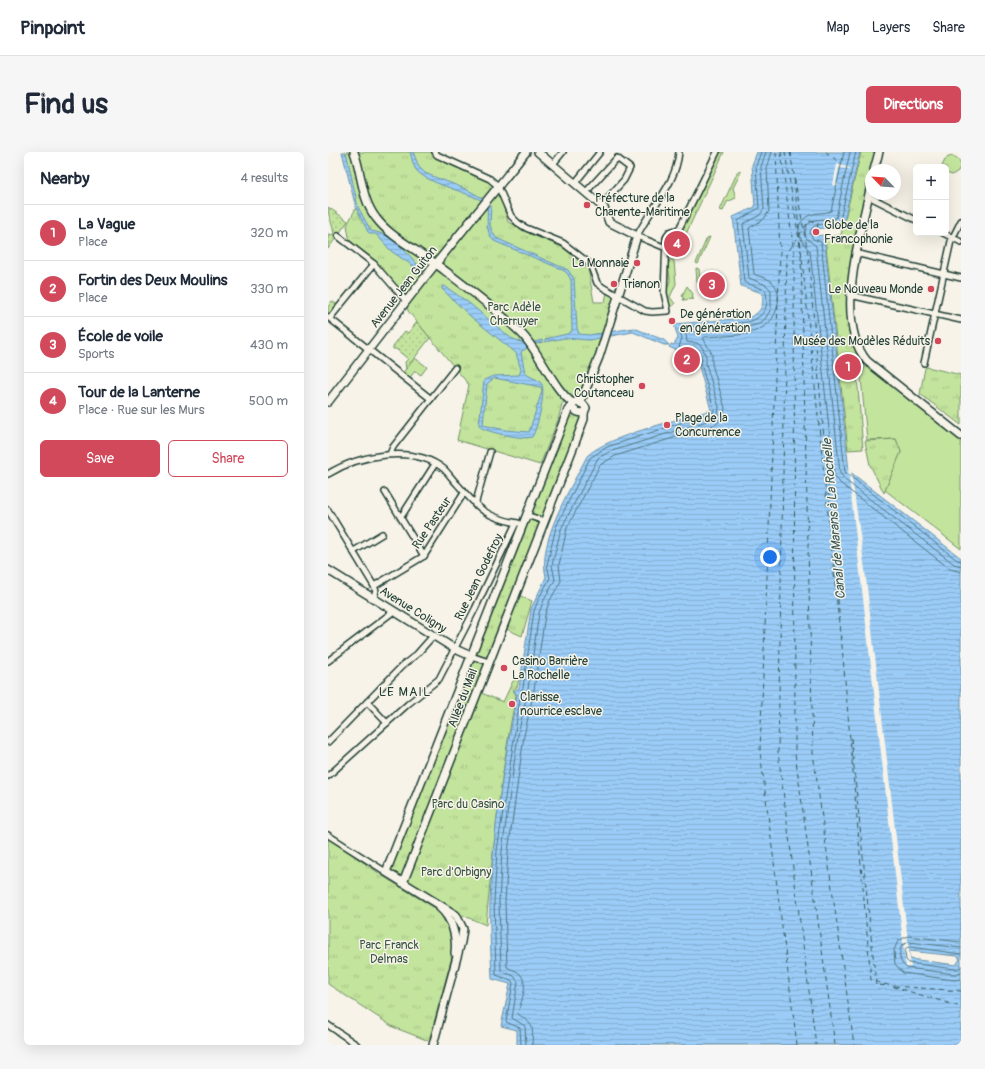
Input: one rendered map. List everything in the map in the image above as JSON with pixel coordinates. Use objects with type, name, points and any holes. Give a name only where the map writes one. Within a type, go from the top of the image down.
[{"type":"street","points":[[354,152],[368,204],[376,219],[400,240],[436,263],[483,300],[530,344],[562,394],[574,404]]},
{"type":"street","points":[[358,152],[358,163]]},
{"type":"street","points":[[435,152],[437,155],[483,176],[498,186],[511,216],[518,223],[526,228],[564,243],[590,264],[597,283],[618,295],[631,305],[645,311],[668,311],[664,293],[668,235],[679,229],[717,152]]},
{"type":"street","name":"Avenue Jean Guiton","points":[[328,402],[436,263],[526,152]]},
{"type":"street","points":[[538,152],[601,205],[605,210],[609,222],[666,248]]},
{"type":"street","points":[[553,164],[562,152]]},
{"type":"street","points":[[574,182],[600,152]]},
{"type":"street","points":[[637,236],[673,178],[677,167],[679,152]]},
{"type":"street","points":[[876,164],[879,152]]},
{"type":"street","points":[[586,192],[617,158],[630,168],[624,180],[601,205]]},
{"type":"street","points":[[867,200],[856,253],[850,295],[857,347],[867,361],[961,436]]},
{"type":"street","points":[[876,200],[913,218]]},
{"type":"street","points":[[924,364],[952,238],[960,222]]},
{"type":"street","points":[[338,236],[374,264],[406,301]]},
{"type":"street","name":"Allée du Mail","points":[[386,872],[471,656],[519,524],[526,515],[568,410],[583,396],[608,329],[637,236]]},
{"type":"street","points":[[948,236],[961,242]]},
{"type":"street","points":[[856,253],[961,278]]},
{"type":"street","points":[[374,264],[329,317],[432,399]]},
{"type":"street","points":[[850,295],[961,320]]},
{"type":"street","points":[[390,454],[455,368]]},
{"type":"street","name":"Allée du Mail","points":[[403,883],[584,418],[584,413],[579,413],[574,404]]},
{"type":"street","points":[[475,505],[490,452]]},
{"type":"street","points":[[328,473],[363,458],[390,454],[426,459],[444,470],[475,505],[488,514],[519,524]]},
{"type":"street","points":[[401,517],[435,464]]},
{"type":"street","points":[[385,492],[424,556]]},
{"type":"street","name":"Rue Pasteur","points":[[374,586],[424,556],[464,493]]},
{"type":"street","points":[[328,510],[374,586],[376,591],[372,598]]},
{"type":"street","points":[[526,515],[544,521]]},
{"type":"street","name":"Rue Jean Godefroy","points":[[328,776],[439,679],[519,524]]},
{"type":"street","points":[[354,551],[382,534]]},
{"type":"street","name":"Avenue Coligny","points":[[328,570],[454,649],[489,662]]},
{"type":"street","points":[[328,661],[394,611]]},
{"type":"street","points":[[328,742],[402,666],[417,654],[433,636]]},
{"type":"street","points":[[367,702],[387,723]]},
{"type":"street","points":[[328,835],[432,901],[446,914],[452,925],[456,943],[453,967],[433,1045]]},
{"type":"street","points":[[328,1026],[357,1045]]},
{"type":"green space","name":"Parc Adèle Charruyer","points":[[346,152],[433,152],[489,181],[497,190],[508,222],[524,229],[530,234],[562,247],[588,268],[594,302],[605,302],[607,292],[616,296],[590,376],[577,400],[567,398],[562,404],[558,420],[540,465],[457,440],[469,385],[408,311],[406,298],[350,243],[347,225],[356,208]]},
{"type":"green space","points":[[720,152],[724,152],[685,236],[688,238],[689,249],[681,256],[674,253],[676,249],[682,246],[682,241],[678,238]]},
{"type":"green space","points":[[861,152],[876,152],[873,164],[865,164],[865,200],[849,275],[848,296],[851,332],[858,354],[863,362],[857,375],[863,449],[848,450],[825,237],[841,235]]},
{"type":"green space","points":[[952,156],[959,160],[961,166],[958,171],[952,175],[949,174],[949,164],[943,164],[946,158]]},
{"type":"green space","points":[[738,171],[741,172],[733,188],[736,198],[727,202],[723,211],[720,210]]},
{"type":"green space","points":[[328,207],[348,221],[328,249],[328,234],[334,235]]},
{"type":"green space","points":[[710,237],[698,264],[696,263],[707,238]]},
{"type":"green space","points":[[671,259],[674,261],[676,284],[670,297],[675,304],[670,308],[666,294],[670,280],[668,264]]},
{"type":"green space","points":[[696,268],[699,269],[700,281],[706,289],[703,291],[697,282]]},
{"type":"green space","points":[[687,286],[693,294],[692,298],[694,299],[683,300],[684,298],[682,296]]},
{"type":"green space","points":[[332,301],[339,306],[328,317],[328,307]]},
{"type":"green space","points":[[417,322],[430,338],[406,369],[405,362],[408,359],[396,349],[393,349],[393,346],[405,331],[408,333]]},
{"type":"green space","points":[[415,358],[427,367],[421,375],[415,371],[408,380],[401,375]]},
{"type":"green space","points":[[867,361],[961,436],[961,549],[885,490],[901,452],[896,439],[867,440],[861,378]]},
{"type":"green space","points":[[927,367],[961,375],[961,425],[920,394],[925,368]]},
{"type":"green space","points":[[569,412],[583,418],[542,517],[531,513]]},
{"type":"green space","points":[[896,439],[901,452],[884,493],[870,465],[865,441]]},
{"type":"green space","points":[[527,518],[542,524],[488,659],[474,653]]},
{"type":"green space","points":[[516,594],[532,601],[522,636],[502,627]]},
{"type":"green space","points":[[471,659],[486,665],[403,878],[391,872],[389,868]]},
{"type":"green space","points":[[519,679],[517,687],[513,690],[516,695],[498,810],[486,925],[462,915],[409,883],[407,879],[479,692],[503,702],[513,681]]},
{"type":"green space","name":"Parc Franck Delmas","points":[[328,838],[389,880],[438,910],[450,931],[453,943],[453,953],[429,1041],[393,1027],[328,984]]},
{"type":"water","points":[[342,152],[345,152],[347,156],[358,207],[371,231],[394,240],[412,258],[423,271],[422,272],[391,251],[376,234],[368,232],[356,208]]},
{"type":"water","points":[[410,152],[413,152],[419,167],[425,173],[478,195],[491,206],[490,227],[496,238],[568,270],[574,279],[577,328],[579,334],[589,335],[634,328],[664,340],[669,345],[664,345],[633,332],[589,340],[564,338],[545,342],[545,339],[567,334],[572,331],[571,280],[567,273],[561,269],[494,241],[488,231],[487,207],[485,204],[475,197],[422,176],[415,168]]},
{"type":"water","name":"Canal de Marans à La Rochelle","points":[[757,152],[860,152],[842,229],[832,227],[816,229],[814,233],[816,236],[824,235],[849,471],[961,558],[961,1045],[926,1045],[925,1043],[916,1045],[517,1045],[517,1030],[501,1026],[510,984],[492,979],[490,920],[491,874],[500,797],[517,695],[514,691],[519,688],[531,609],[546,577],[546,547],[557,515],[587,456],[597,448],[611,441],[711,410],[695,352],[680,352],[669,347],[671,344],[674,345],[678,338],[674,324],[747,318],[758,312],[762,306],[762,293],[741,286],[733,217],[755,207],[752,165]],"holes":[[[909,951],[957,956],[960,959],[956,965],[910,959]]]},
{"type":"water","points":[[443,285],[469,303],[511,338],[526,344],[542,340],[543,342],[533,344],[521,352],[525,373],[539,381],[543,387],[541,410],[532,437],[528,438],[504,435],[488,431],[479,426],[484,380],[493,376],[519,375],[521,370],[516,353],[470,316],[442,289]],"holes":[[[494,378],[541,387],[542,391],[529,432],[505,430],[483,425],[487,384]]]},
{"type":"pier","points":[[837,164],[856,170],[839,168],[836,183],[838,186],[833,185]]},
{"type":"pier","points":[[848,469],[851,470],[865,570],[911,967],[906,968]]},
{"type":"ferry route","points":[[776,152],[780,253],[760,751],[797,1045]]},
{"type":"ferry route","points":[[781,152],[794,253],[795,753],[835,1045]]},
{"type":"ferry route","points":[[785,152],[801,252]]},
{"type":"ferry route","points":[[790,152],[808,254],[871,980],[961,1007]]},
{"type":"ferry route","points":[[791,152],[792,160]]},
{"type":"ferry route","points":[[826,152],[843,165]]},
{"type":"ferry route","points":[[794,179],[841,643]]},
{"type":"ferry route","points":[[794,243],[809,221],[818,223],[817,232]]},
{"type":"ferry route","points":[[792,246],[787,253],[778,752],[816,1045]]},
{"type":"ferry route","points":[[801,255],[813,753],[854,1045]]},
{"type":"ferry route","points":[[851,738],[876,985],[889,986]]},
{"type":"ferry route","points":[[894,986],[961,991]]},
{"type":"place","name":"Préfecture de la Charente-Maritime","points":[[587,205]]},
{"type":"place","name":"Globe de la Francophonie","points":[[816,232]]},
{"type":"place","name":"Tour de la Lanterne","points":[[677,244]]},
{"type":"place","name":"La Monnaie","points":[[637,263]]},
{"type":"place","name":"Trianon","points":[[614,284]]},
{"type":"place","name":"École de voile","points":[[712,285]]},
{"type":"place","name":"Le Nouveau Monde","points":[[931,289]]},
{"type":"place","name":"De génération en génération","points":[[672,321]]},
{"type":"place","name":"Musée des Modèles Réduits","points":[[938,341]]},
{"type":"place","name":"Fortin des Deux Moulins","points":[[687,360]]},
{"type":"place","name":"La Vague","points":[[848,367]]},
{"type":"place","name":"Christopher Coutanceau","points":[[642,386]]},
{"type":"place","name":"Plage de la Concurrence","points":[[667,425]]},
{"type":"place","name":"Casino Barrière La Rochelle","points":[[504,668]]},
{"type":"place","name":"Clarisse, nourrice esclave","points":[[512,704]]},
{"type":"district","name":"LE MAIL","points":[[405,692]]},
{"type":"park label","name":"Parc du Casino","points":[[468,804]]},
{"type":"park label","name":"Parc d'Orbigny","points":[[456,872]]}]
